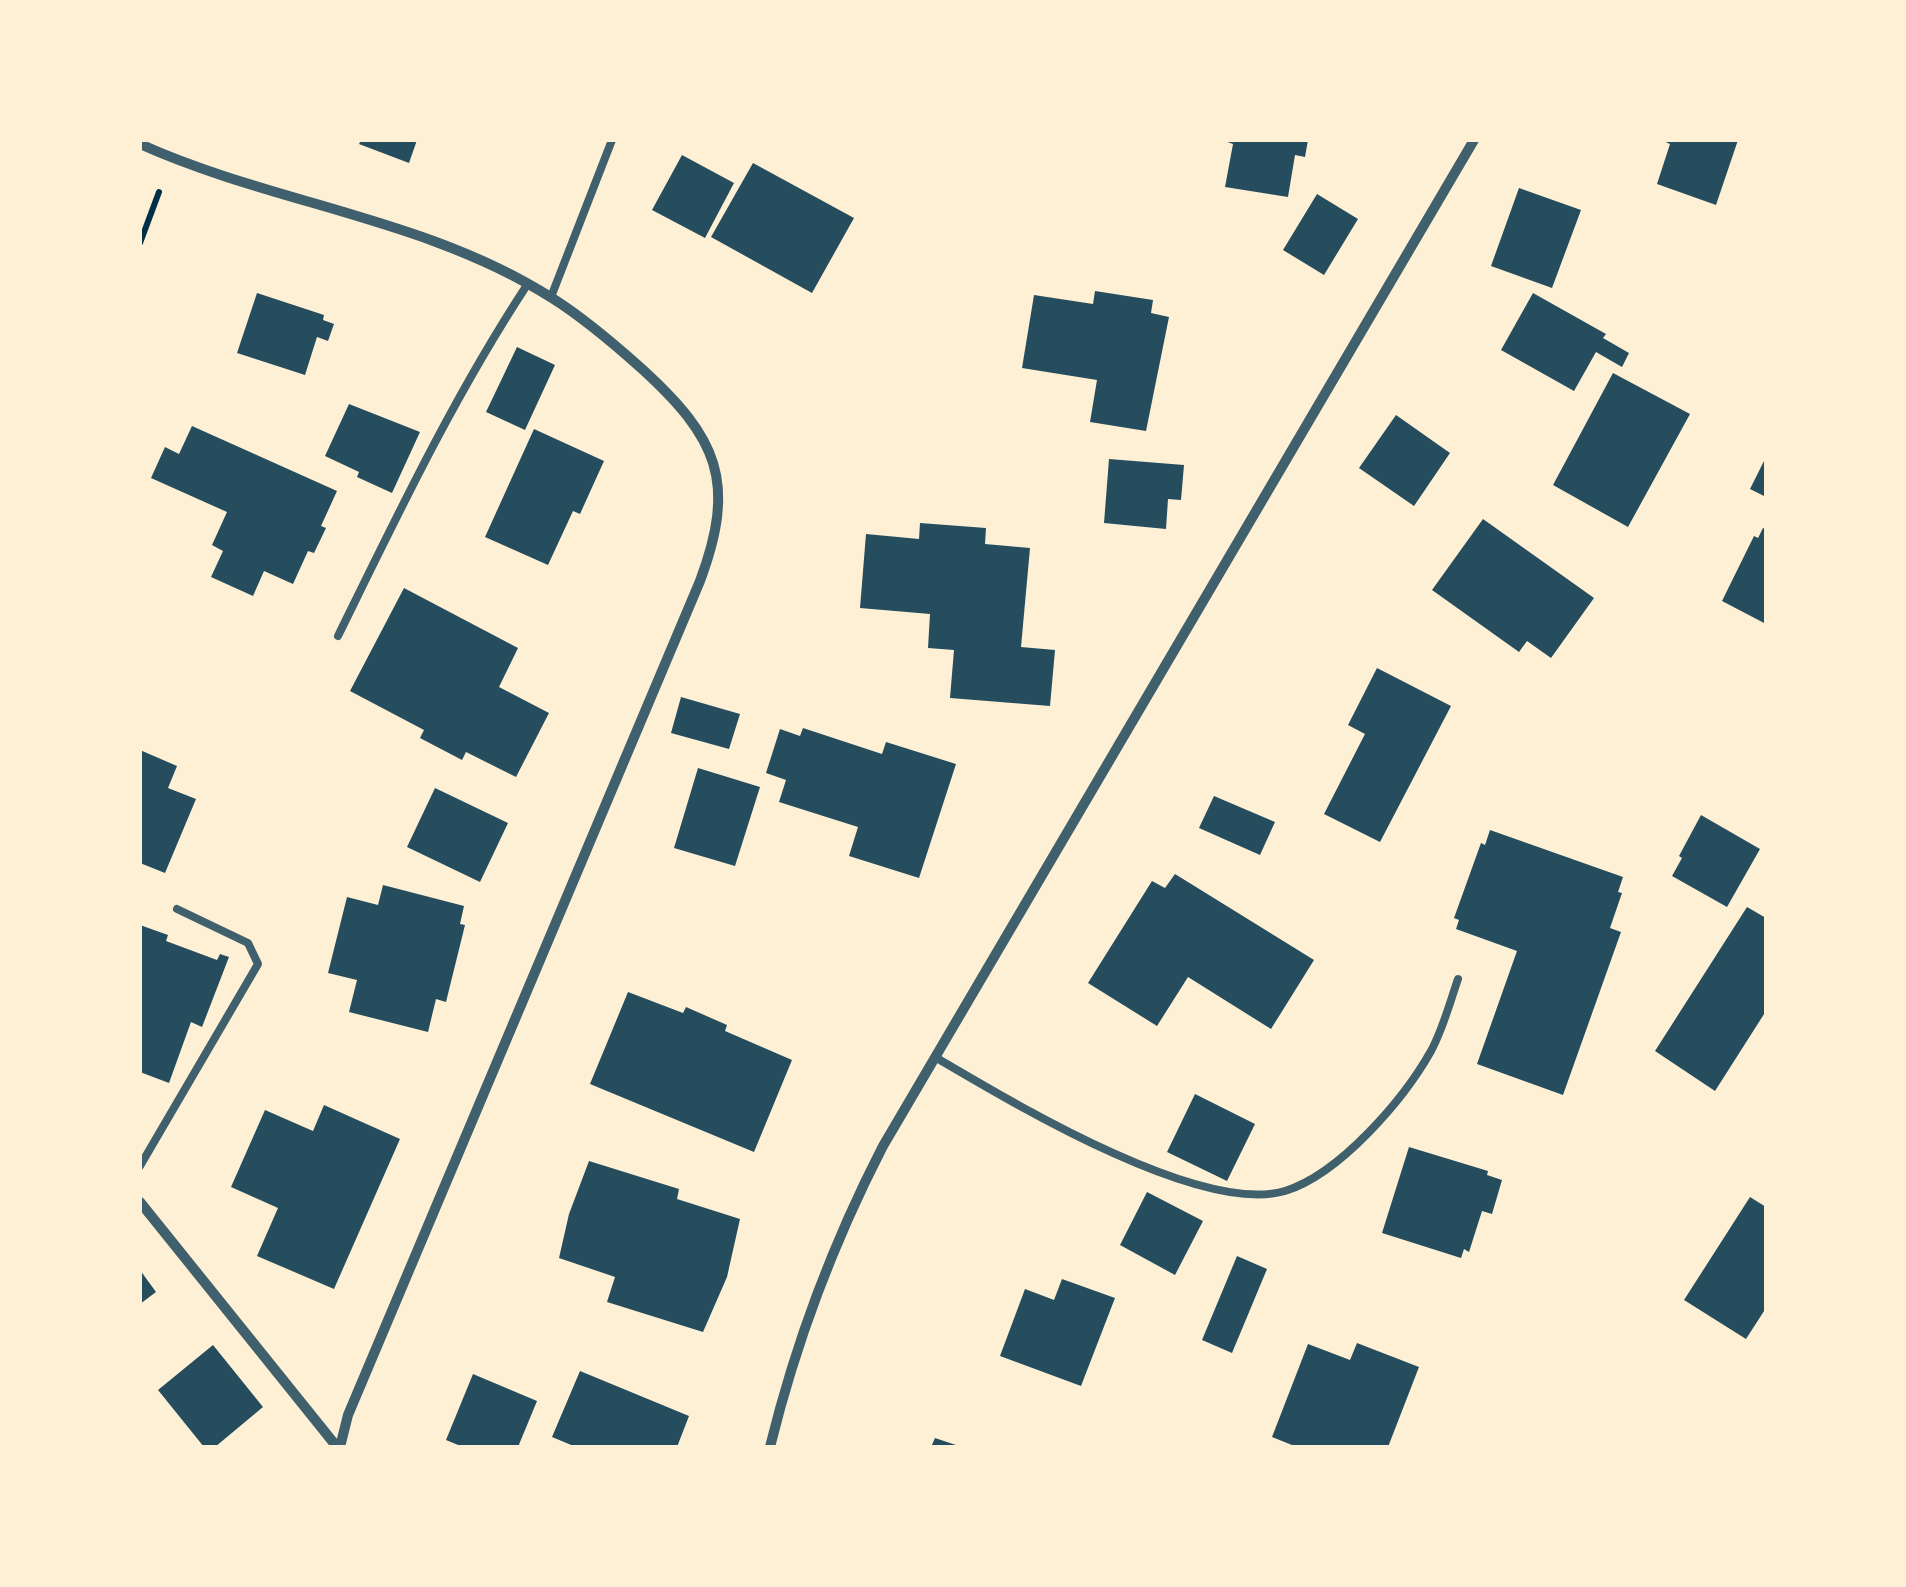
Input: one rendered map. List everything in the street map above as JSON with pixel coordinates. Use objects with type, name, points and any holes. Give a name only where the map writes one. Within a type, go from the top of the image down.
[{"type":"street","points":[[770,1447],[817,1288],[882,1146],[1474,140]]},
{"type":"street","points":[[140,144],[220,177],[468,255],[527,284],[550,297],[636,364],[698,430],[713,459],[720,513],[700,582],[338,1447]]},
{"type":"street","points":[[140,1202],[338,1447]]},
{"type":"lane","points":[[550,297],[612,140]]},
{"type":"lane","points":[[338,636],[438,433],[527,284]]},
{"type":"lane","points":[[140,1166],[258,964],[248,943],[176,909]]},
{"type":"lane","points":[[935,1058],[1098,1144],[1188,1182],[1234,1194],[1285,1191],[1337,1163],[1397,1098],[1432,1049],[1458,979]]},
{"type":"path","points":[[140,243],[171,158]]},
{"type":"building","points":[[361,140],[417,140],[409,163],[359,144]]},
{"type":"building","points":[[1222,140],[1308,140],[1305,157],[1295,155],[1288,197],[1225,187],[1233,144]]},
{"type":"building","points":[[1661,140],[1738,140],[1716,205],[1657,184],[1670,144]]},
{"type":"building","points":[[682,155],[734,183],[705,238],[652,210]]},
{"type":"building","points":[[753,163],[854,218],[812,293],[711,237]]},
{"type":"building","points":[[1519,188],[1581,210],[1552,288],[1491,266]]},
{"type":"building","points":[[1317,194],[1358,219],[1324,275],[1283,250]]},
{"type":"building","points":[[1095,291],[1153,300],[1151,313],[1169,317],[1146,431],[1090,422],[1097,380],[1022,368],[1034,295],[1093,304]]},
{"type":"building","points":[[257,293],[324,315],[323,320],[334,324],[328,341],[317,337],[305,375],[237,353]]},
{"type":"building","points":[[1533,293],[1606,334],[1603,338],[1629,353],[1622,367],[1596,352],[1574,391],[1501,350]]},
{"type":"building","points":[[517,347],[555,365],[525,430],[486,412]]},
{"type":"building","points":[[1613,373],[1690,414],[1628,527],[1553,485]]},
{"type":"building","points":[[349,404],[420,432],[392,493],[325,456]]},
{"type":"building","points":[[1396,415],[1450,453],[1414,506],[1359,468]]},
{"type":"building","points":[[192,426],[337,491],[321,526],[326,528],[314,553],[308,551],[293,584],[264,571],[253,596],[211,577],[223,551],[212,545],[227,512],[151,478],[165,447],[179,454]]},
{"type":"building","points":[[534,429],[604,461],[580,514],[573,511],[548,565],[485,537]]},
{"type":"building","points":[[1766,457],[1766,497],[1750,489]]},
{"type":"building","points":[[1109,459],[1184,465],[1181,500],[1168,499],[1166,529],[1104,523]]},
{"type":"building","points":[[1483,519],[1594,598],[1551,658],[1527,641],[1519,652],[1432,590]]},
{"type":"building","points":[[920,523],[986,528],[985,544],[1030,548],[1021,647],[1055,650],[1050,706],[950,698],[954,650],[928,648],[930,614],[860,608],[866,534],[919,539]]},
{"type":"building","points":[[1763,528],[1766,624],[1722,601],[1754,536],[1758,538]]},
{"type":"building","points":[[404,588],[518,648],[499,687],[549,713],[516,777],[466,752],[462,760],[420,738],[424,730],[350,691]]},
{"type":"building","points":[[1377,668],[1451,706],[1380,842],[1324,814],[1365,734],[1348,725]]},
{"type":"building","points":[[681,697],[740,714],[729,749],[671,733]]},
{"type":"building","points":[[803,728],[882,754],[886,742],[956,764],[919,878],[849,856],[858,827],[779,802],[786,780],[766,773],[780,729],[800,736]]},
{"type":"building","points":[[140,750],[177,766],[168,788],[196,799],[165,873],[140,863]]},
{"type":"building","points":[[698,768],[760,787],[735,866],[674,848]]},
{"type":"building","points":[[435,788],[508,823],[480,882],[407,847]]},
{"type":"building","points":[[1214,796],[1275,822],[1260,855],[1199,828]]},
{"type":"building","points":[[1701,815],[1760,849],[1727,907],[1672,876]]},
{"type":"building","points":[[1490,830],[1623,877],[1610,928],[1621,932],[1563,1095],[1477,1064],[1517,951],[1456,929],[1459,920],[1454,918],[1481,843],[1485,845]]},
{"type":"building","points":[[1175,874],[1314,960],[1271,1029],[1188,977],[1157,1026],[1088,983],[1152,881],[1165,888]]},
{"type":"building","points":[[383,885],[464,906],[460,924],[465,925],[446,1002],[436,999],[428,1032],[349,1012],[357,980],[328,973],[347,897],[378,905]]},
{"type":"building","points":[[1747,907],[1766,918],[1766,1011],[1715,1091],[1655,1051]]},
{"type":"building","points":[[140,925],[168,935],[166,941],[217,960],[220,954],[229,957],[202,1027],[191,1022],[169,1083],[140,1072]]},
{"type":"building","points":[[628,992],[683,1013],[686,1007],[727,1025],[725,1031],[792,1060],[754,1152],[590,1084]]},
{"type":"building","points":[[1195,1094],[1255,1124],[1227,1181],[1167,1152]]},
{"type":"building","points":[[324,1105],[400,1139],[334,1289],[257,1256],[278,1208],[231,1187],[265,1110],[313,1131]]},
{"type":"building","points":[[1409,1147],[1488,1171],[1487,1175],[1502,1180],[1492,1214],[1482,1211],[1469,1252],[1464,1249],[1461,1258],[1382,1233]]},
{"type":"building","points":[[589,1161],[679,1189],[677,1199],[740,1219],[727,1277],[703,1332],[607,1302],[615,1277],[559,1258],[569,1214]]},
{"type":"building","points":[[1147,1192],[1203,1221],[1175,1275],[1120,1245]]},
{"type":"building","points":[[1750,1197],[1766,1207],[1766,1308],[1746,1339],[1684,1300]]},
{"type":"building","points":[[1237,1256],[1267,1269],[1232,1353],[1202,1340]]},
{"type":"building","points":[[140,1270],[156,1292],[140,1304]]},
{"type":"building","points":[[1062,1279],[1115,1298],[1081,1386],[1000,1356],[1025,1289],[1054,1300]]},
{"type":"building","points":[[1357,1343],[1419,1367],[1388,1447],[1297,1447],[1272,1437],[1308,1344],[1350,1360]]},
{"type":"building","points":[[213,1345],[263,1407],[215,1447],[204,1447],[158,1390]]},
{"type":"building","points":[[580,1371],[689,1416],[677,1447],[576,1447],[552,1437]]},
{"type":"building","points":[[473,1374],[537,1401],[518,1447],[463,1447],[446,1440]]},
{"type":"building","points":[[935,1438],[959,1446],[959,1447],[931,1447]]}]
